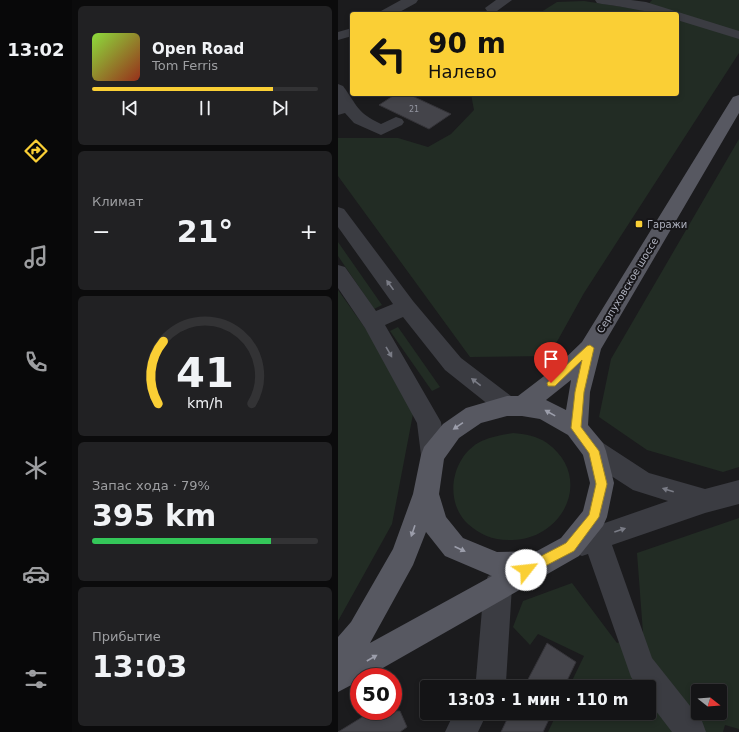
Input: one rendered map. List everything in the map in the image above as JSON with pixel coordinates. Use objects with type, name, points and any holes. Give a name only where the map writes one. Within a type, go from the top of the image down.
[{"type":"main road","name":"Серпуховское шоссе","points":[[590,348],[739,100]]},
{"type":"main road","points":[[514,406],[564,373],[590,348]]},
{"type":"main road","points":[[576,428],[579,392],[590,348]]},
{"type":"main road","points":[[338,660],[361,632],[404,556],[426,494],[433,455],[451,431],[474,415],[514,406],[545,410],[576,428],[594,451],[602,484],[594,517],[570,547],[540,562],[338,677]]},
{"type":"main road","points":[[426,494],[435,524],[454,546],[497,565],[540,562]]},
{"type":"street","points":[[390,12],[411,0]]},
{"type":"street","points":[[492,8],[505,0]]},
{"type":"street","points":[[602,0],[648,3],[668,12]]},
{"type":"street","points":[[679,17],[739,35]]},
{"type":"street","points":[[338,36],[350,33]]},
{"type":"street","points":[[338,89],[343,108],[360,120],[381,130],[396,122]]},
{"type":"street","points":[[338,213],[406,307],[453,364],[514,406]]},
{"type":"street","points":[[338,272],[372,322],[429,422],[433,455]]},
{"type":"street","points":[[372,322],[406,307]]},
{"type":"street","points":[[594,451],[642,482],[705,501]]},
{"type":"street","points":[[570,547],[705,501],[739,492]]},
{"type":"street","points":[[596,538],[641,667],[691,732]]},
{"type":"street","points":[[491,680],[498,586]]},
{"type":"street","points":[[460,732],[468,720]]},
{"type":"shaded area","points":[[652,0],[739,0],[739,53],[584,293],[549,356],[470,357],[338,176],[338,138],[398,138],[428,147],[451,134],[474,110],[471,96],[679,96],[679,12],[541,12],[557,2],[584,1],[643,10]]},
{"type":"shaded area","points":[[739,139],[739,467],[723,472],[647,450],[599,417],[611,359]]},
{"type":"shaded area","points":[[338,242],[382,305],[374,309],[338,256]]},
{"type":"shaded area","points":[[338,290],[373,339],[413,414],[392,524],[338,621]]},
{"type":"shaded area","points":[[398,327],[440,387],[432,391],[390,331]]},
{"type":"shaded area","points":[[513,433],[531,436],[547,443],[561,457],[569,472],[570,488],[567,504],[558,518],[546,529],[530,537],[506,540],[488,536],[468,524],[460,515],[453,493],[457,470],[462,459],[469,450],[486,439]]},
{"type":"shaded area","points":[[739,518],[739,729],[725,725],[723,732],[548,732],[554,720],[656,720],[656,680],[572,680],[584,656],[538,634],[530,645],[513,627],[523,601],[572,583],[617,643],[643,633],[637,553]]},
{"type":"building","points":[[393,96],[412,96],[451,114],[429,129],[379,105]]},
{"type":"building","points":[[547,643],[576,662],[567,680],[528,680]]},
{"type":"building","points":[[402,716],[407,727],[400,732],[338,732],[357,720],[402,720]]},
{"type":"building","points":[[507,720],[549,720],[543,732],[501,732]]},
{"type":"place","name":"Гаражи","points":[[639,224]]},
{"type":"route","points":[[526,570],[570,547],[594,517],[602,484],[594,451],[576,428],[579,392],[590,348],[564,373],[551,383]]}]
